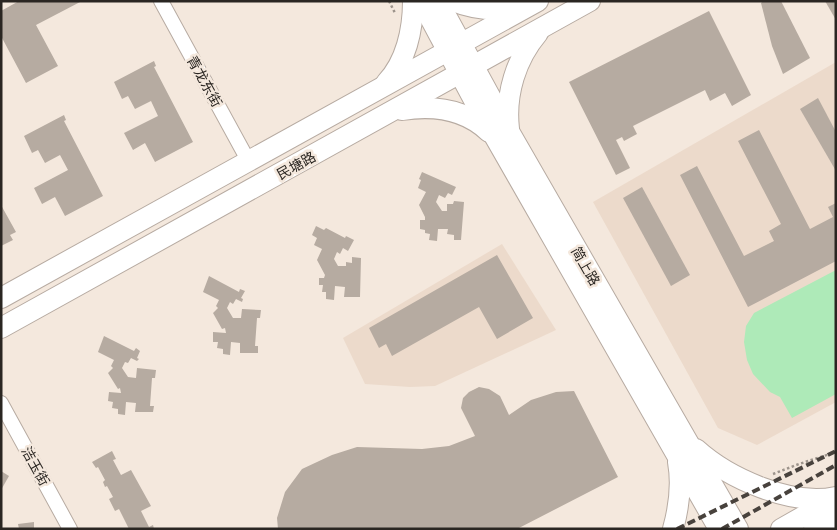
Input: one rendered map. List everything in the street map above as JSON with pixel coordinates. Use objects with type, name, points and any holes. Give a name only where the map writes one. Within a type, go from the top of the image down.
[{"type":"main road","points":[[377,90],[394,73],[401,60],[410,29],[413,1]]},
{"type":"main road","name":"简上路","points":[[421,1],[454,47],[680,445],[738,529]]},
{"type":"main road","name":"简上路","points":[[438,1],[454,47]]},
{"type":"main road","points":[[453,1],[475,8],[494,10],[534,3]]},
{"type":"main road","name":"民塘路","points":[[3,328],[590,1]]},
{"type":"main road","name":"民塘路","points":[[1,298],[534,3]]},
{"type":"main road","points":[[388,114],[416,108],[442,108],[460,114],[486,130],[504,138],[515,72],[524,50],[544,26]]},
{"type":"main road","points":[[673,529],[680,490],[680,445],[697,450],[739,477],[779,494],[816,500],[836,498]]},
{"type":"main road","name":"简上路","points":[[680,445],[719,529]]},
{"type":"main road","points":[[781,529],[836,498]]},
{"type":"main road","points":[[814,529],[836,516]]},
{"type":"street","name":"青龙东街","points":[[161,1],[249,162]]},
{"type":"street","name":"洁玉街","points":[[1,403],[70,529]]},
{"type":"path","points":[[765,477],[836,452]]},
{"type":"shaded area","points":[[836,62],[836,402],[757,445],[718,428],[593,202]]},
{"type":"shaded area","points":[[502,244],[556,330],[435,386],[410,387],[365,384],[343,338]]},
{"type":"green space","points":[[836,270],[836,394],[792,418],[780,397],[770,392],[753,374],[747,360],[744,342],[746,326],[754,313]]},
{"type":"building","points":[[19,1],[82,1],[36,25],[58,66],[26,83],[1,36],[1,11]]},
{"type":"building","points":[[763,1],[781,1],[810,58],[783,74],[772,46],[761,3]]},
{"type":"building","points":[[825,1],[836,1],[836,20]]},
{"type":"building","points":[[709,11],[751,95],[732,106],[725,93],[710,101],[705,90],[633,126],[637,134],[624,141],[622,137],[616,140],[630,168],[616,175],[569,82]]},
{"type":"building","points":[[154,61],[156,66],[154,67],[193,142],[155,162],[145,143],[133,150],[124,133],[158,116],[151,101],[135,109],[128,96],[122,99],[114,82]]},
{"type":"building","points":[[818,98],[836,132],[836,171],[800,109]]},
{"type":"building","points":[[64,115],[66,120],[64,121],[103,196],[65,216],[55,197],[42,204],[34,188],[68,170],[60,155],[45,163],[38,150],[32,153],[24,136]]},
{"type":"building","points":[[759,130],[810,229],[833,217],[828,207],[836,203],[836,261],[748,307],[680,175],[697,166],[744,256],[774,241],[769,231],[781,224],[738,141]]},
{"type":"building","points":[[422,172],[456,187],[452,195],[448,193],[445,198],[439,195],[436,202],[442,211],[447,211],[447,204],[453,204],[454,201],[464,202],[461,240],[454,240],[454,235],[447,234],[448,229],[438,229],[437,241],[429,240],[430,234],[420,229],[420,220],[425,220],[425,217],[419,205],[426,192],[418,188]]},
{"type":"building","points":[[642,187],[690,275],[671,286],[623,198]]},
{"type":"building","points":[[1,205],[16,232],[10,235],[13,240],[1,246]]},
{"type":"building","points":[[316,226],[324,230],[326,228],[345,238],[346,236],[354,240],[348,251],[343,248],[340,254],[337,252],[334,259],[338,266],[346,266],[346,262],[352,263],[352,257],[361,258],[360,297],[344,297],[345,287],[335,286],[334,300],[326,299],[326,292],[322,292],[323,285],[319,285],[319,278],[324,278],[325,275],[317,260],[322,249],[314,245],[317,238],[312,235]]},
{"type":"building","points":[[497,255],[533,318],[497,339],[479,307],[392,356],[386,344],[379,348],[369,328]]},
{"type":"building","points":[[209,276],[239,292],[240,289],[245,291],[241,298],[243,299],[242,302],[236,299],[233,304],[230,302],[227,308],[233,318],[241,318],[242,309],[261,310],[260,318],[257,318],[255,346],[258,346],[258,353],[240,353],[240,343],[231,342],[230,355],[223,354],[223,349],[217,348],[218,342],[213,342],[213,332],[226,333],[225,328],[222,329],[213,313],[218,308],[216,306],[219,300],[203,292]]},
{"type":"building","points":[[104,336],[134,351],[136,348],[140,351],[137,361],[131,358],[128,363],[125,362],[122,368],[128,377],[136,378],[137,368],[156,370],[155,378],[152,378],[150,406],[154,406],[153,412],[135,412],[136,403],[126,402],[125,415],[118,414],[118,409],[112,408],[113,402],[108,401],[109,392],[121,393],[120,388],[118,389],[108,373],[113,368],[111,366],[114,360],[98,352]]},
{"type":"building","points":[[479,387],[489,389],[500,396],[509,415],[531,400],[556,392],[574,391],[618,477],[517,529],[278,529],[277,518],[285,492],[302,469],[332,455],[357,447],[422,449],[449,446],[475,436],[461,408],[463,398],[469,392]]},
{"type":"building","points":[[112,451],[116,459],[113,460],[121,475],[131,470],[151,506],[141,511],[149,527],[153,525],[154,529],[129,529],[119,509],[115,511],[109,499],[113,497],[107,486],[105,487],[103,482],[105,480],[98,467],[96,468],[92,462]]},
{"type":"building","points":[[1,471],[9,476],[1,490]]},
{"type":"building","points":[[34,522],[34,529],[19,529],[18,524]]},
{"type":"railway","points":[[677,529],[836,451]]},
{"type":"railway","points":[[722,529],[836,465]]}]
